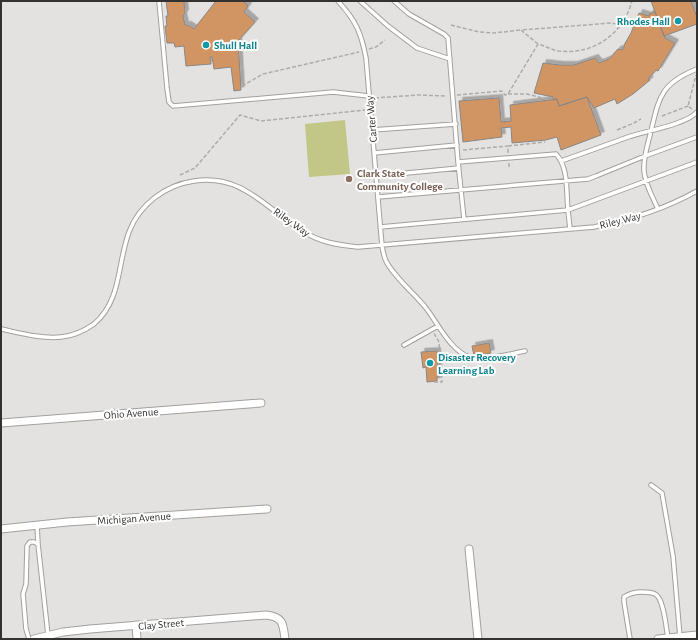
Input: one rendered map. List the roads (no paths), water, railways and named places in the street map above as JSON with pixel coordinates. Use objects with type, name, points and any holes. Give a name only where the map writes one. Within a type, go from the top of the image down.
[{"type":"street","name":"Ohio Avenue","points":[[1,423],[261,403]]},
{"type":"street","name":"Michigan Avenue","points":[[1,528],[267,509]]},
{"type":"street","points":[[469,549],[478,639]]},
{"type":"street","name":"Clay Street","points":[[34,639],[48,635],[69,635],[136,625],[266,615],[279,618],[284,626],[284,639]]},
{"type":"street","points":[[136,625],[137,639]]},
{"type":"street","points":[[658,639],[680,638],[697,635]]},
{"type":"lane","points":[[159,1],[166,88],[169,102],[173,106],[333,92],[369,96]]},
{"type":"lane","name":"Carter Way","points":[[338,1],[359,29],[365,51],[380,227],[385,259],[393,272],[426,308],[446,338],[469,357],[482,358],[525,351]]},
{"type":"lane","points":[[342,6],[346,1]]},
{"type":"lane","points":[[360,1],[388,26],[417,48],[450,59]]},
{"type":"lane","points":[[394,1],[409,14],[444,34],[448,38],[459,145],[458,162],[464,219]]},
{"type":"lane","points":[[658,209],[644,172],[645,156],[655,112],[662,93],[675,80],[697,68]]},
{"type":"lane","points":[[561,161],[630,136],[651,132],[697,113]]},
{"type":"lane","points":[[372,130],[456,124]]},
{"type":"lane","points":[[378,197],[566,181],[596,176],[697,137]]},
{"type":"lane","points":[[374,153],[459,145]]},
{"type":"lane","points":[[458,162],[556,154],[565,171],[570,229]]},
{"type":"lane","points":[[380,227],[568,210],[697,162]]},
{"type":"lane","points":[[376,176],[459,168]]},
{"type":"lane","name":"Riley Way","points":[[1,329],[42,337],[59,338],[69,336],[89,328],[98,321],[111,302],[119,278],[124,247],[134,220],[141,210],[158,195],[182,183],[210,180],[235,186],[260,198],[300,230],[318,239],[341,246],[358,247],[594,227],[618,222],[658,209],[697,191]]},
{"type":"lane","points":[[404,345],[438,326]]},
{"type":"lane","points":[[651,485],[662,493],[667,516],[673,556],[680,638]]},
{"type":"lane","points":[[37,525],[48,635]]},
{"type":"lane","points":[[29,639],[26,629],[23,594],[26,584],[27,546],[30,542],[38,544]]},
{"type":"lane","points":[[630,639],[624,597],[630,593],[639,592],[654,593],[659,597],[662,605],[668,638]]},
{"type":"place","name":"Rhodes Hall","points":[[678,21]]},
{"type":"place","name":"Shull Hall","points":[[206,45]]},
{"type":"place","name":"Clark State Community College","points":[[349,179]]},
{"type":"place","name":"Disaster Recovery Learning Lab","points":[[430,363]]}]
